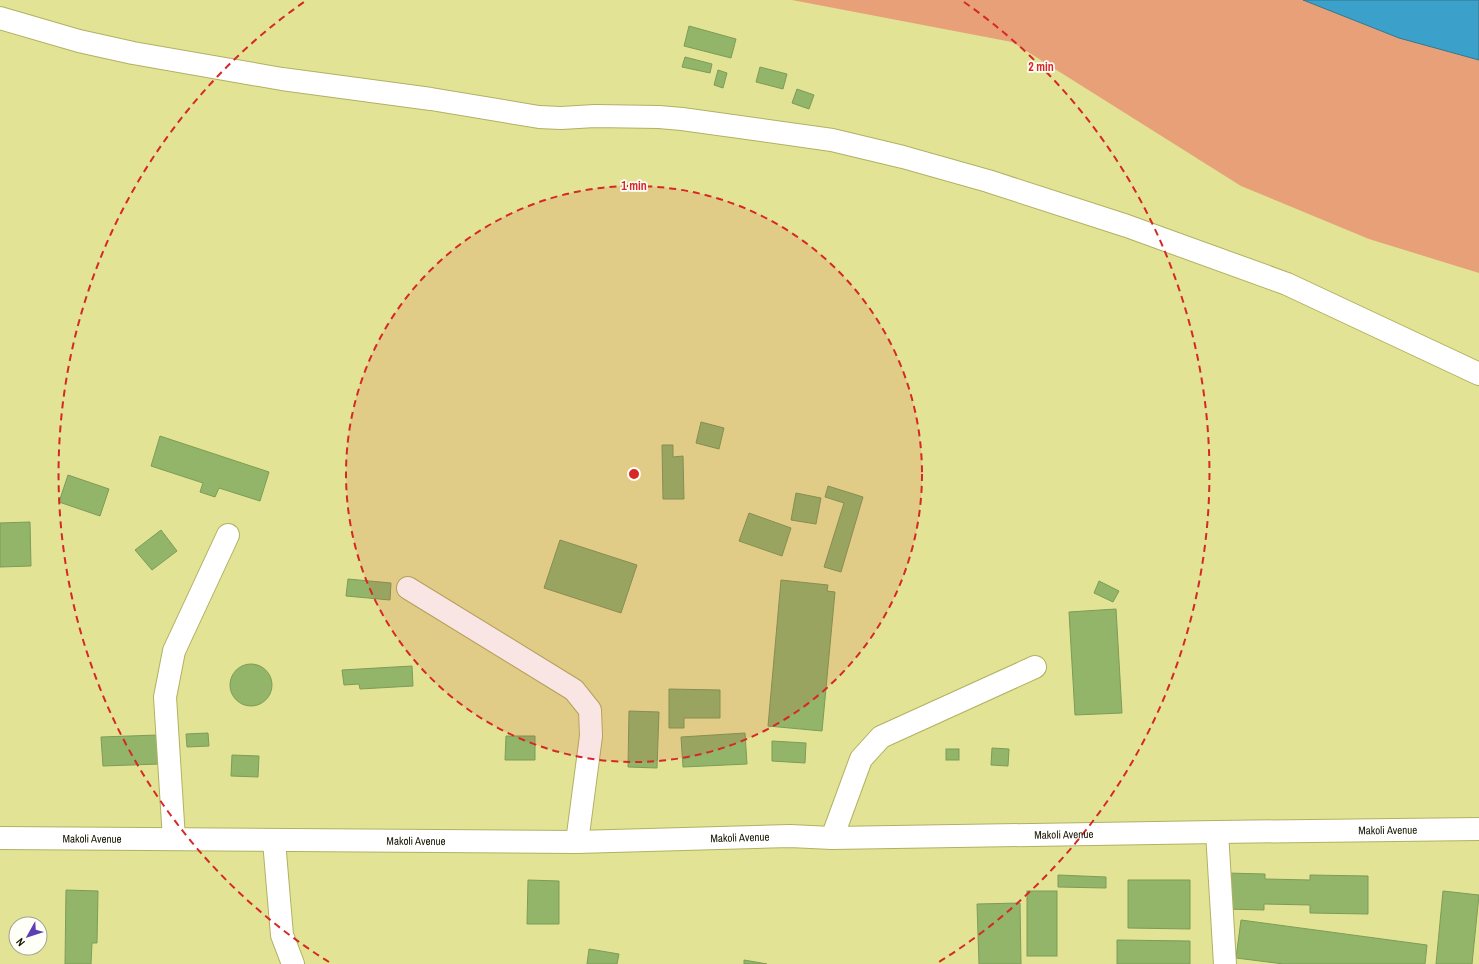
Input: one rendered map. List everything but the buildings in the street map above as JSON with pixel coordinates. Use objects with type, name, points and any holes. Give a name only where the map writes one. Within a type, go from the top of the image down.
[{"type":"street","points":[[0,18],[79,41],[133,53],[282,79],[432,99],[539,117],[659,117],[727,125],[832,140],[903,157],[988,181],[1127,226],[1287,284],[1479,374]]},
{"type":"street","points":[[174,839],[166,697],[172,659],[174,651],[228,535]]},
{"type":"street","points":[[408,588],[574,690],[590,710],[591,736],[577,842]]},
{"type":"street","points":[[832,838],[862,759],[881,737],[1035,667]]},
{"type":"street","name":"Makoli Avenue","points":[[0,838],[577,842],[790,836],[832,838],[1217,832],[1479,830]]},
{"type":"street","points":[[1217,832],[1225,964]]},
{"type":"street","points":[[274,840],[282,936],[293,964]]},
{"type":"shaded area","points":[[792,0],[1303,0],[1399,38],[1479,60],[1479,273],[1369,239],[1241,186],[1012,42]]},
{"type":"water","points":[[1303,0],[1479,0],[1479,60],[1399,38]]}]
